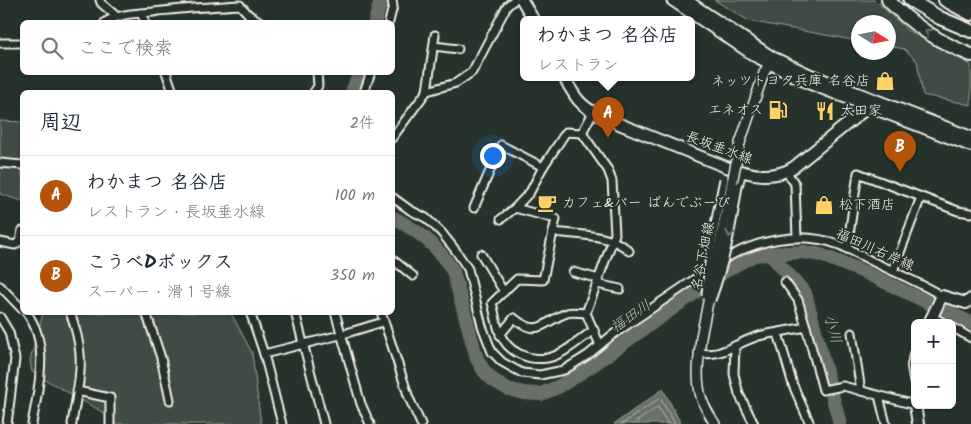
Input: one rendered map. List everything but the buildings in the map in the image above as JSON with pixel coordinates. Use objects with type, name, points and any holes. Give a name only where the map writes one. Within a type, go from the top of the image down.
[{"type":"highway","points":[[888,0],[924,30],[941,41],[971,55]]},
{"type":"highway","points":[[910,0],[940,18],[971,32]]},
{"type":"highway","points":[[945,0],[971,14]]},
{"type":"highway","points":[[961,0],[971,3]]},
{"type":"main road","points":[[522,0],[531,16]]},
{"type":"main road","points":[[672,0],[770,61],[811,75],[868,102],[971,146]]},
{"type":"main road","points":[[686,0],[770,61]]},
{"type":"main road","name":"長坂垂水線","points":[[566,81],[578,101],[593,112],[726,167],[763,176],[786,171],[862,112],[868,102]]},
{"type":"main road","points":[[868,102],[971,137]]},
{"type":"main road","points":[[931,319],[942,296],[966,303],[971,299]]},
{"type":"main road","points":[[916,409],[918,424]]},
{"type":"street","points":[[390,20],[393,6],[392,0]]},
{"type":"street","points":[[427,91],[456,83],[472,72],[507,6],[514,0]]},
{"type":"street","points":[[100,1],[116,16]]},
{"type":"street","points":[[108,20],[129,13],[240,3],[249,15],[258,20]]},
{"type":"street","points":[[141,13],[144,20]]},
{"type":"street","points":[[395,134],[427,91],[435,35]]},
{"type":"street","points":[[0,43],[20,43]]},
{"type":"street","points":[[434,46],[458,49]]},
{"type":"street","name":"名谷下畑線","points":[[715,424],[702,401],[698,387],[701,337],[740,143],[770,61]]},
{"type":"street","points":[[167,75],[172,90]]},
{"type":"street","points":[[315,90],[318,86],[316,75]]},
{"type":"street","points":[[365,90],[370,75]]},
{"type":"street","points":[[582,133],[593,112]]},
{"type":"street","points":[[501,219],[530,192],[542,167],[566,132],[582,133]]},
{"type":"street","points":[[582,133],[608,170],[612,181],[615,234],[586,313],[600,345]]},
{"type":"street","points":[[474,208],[500,145],[542,167]]},
{"type":"street","points":[[0,163],[20,165]]},
{"type":"street","name":"名谷下畑線","points":[[705,317],[707,275],[726,167]]},
{"type":"street","points":[[786,171],[794,184],[797,238]]},
{"type":"street","name":"名谷下畑線","points":[[705,317],[720,278],[742,172]]},
{"type":"street","points":[[847,249],[858,173],[958,211],[971,213]]},
{"type":"street","points":[[893,271],[921,197]]},
{"type":"street","name":"福田川右岸線","points":[[395,199],[426,218],[441,232],[456,251],[468,269],[482,326],[492,352],[502,362],[522,373],[540,375],[564,370],[733,253],[767,241],[797,238],[838,245],[942,296]]},
{"type":"street","points":[[515,208],[556,219],[542,280],[517,279],[492,303],[500,335],[511,350],[526,357],[547,358],[594,330]]},
{"type":"street","points":[[554,232],[613,240],[629,250]]},
{"type":"street","points":[[0,242],[15,245],[20,241]]},
{"type":"street","points":[[481,254],[504,292]]},
{"type":"street","points":[[395,262],[412,276]]},
{"type":"street","points":[[573,272],[620,288]]},
{"type":"street","points":[[785,282],[798,300],[823,390],[843,386],[911,404]]},
{"type":"street","points":[[0,286],[20,306]]},
{"type":"street","points":[[500,335],[514,318],[524,326],[538,329],[568,312],[586,313]]},
{"type":"street","points":[[29,315],[38,336],[42,362],[32,424]]},
{"type":"street","points":[[71,315],[81,355],[72,424]]},
{"type":"street","points":[[147,315],[161,358],[170,400]]},
{"type":"street","points":[[251,315],[264,354],[282,424]]},
{"type":"street","points":[[295,315],[324,424]]},
{"type":"street","points":[[336,315],[360,404],[370,424]]},
{"type":"street","points":[[382,315],[409,398],[422,424]]},
{"type":"street","points":[[0,317],[9,332],[15,360],[7,424]]},
{"type":"street","points":[[264,354],[383,322]]},
{"type":"street","points":[[700,353],[709,355],[762,335],[806,327]]},
{"type":"street","points":[[956,329],[971,338]]},
{"type":"street","points":[[778,333],[792,385],[810,424]]},
{"type":"street","points":[[852,333],[861,391]]},
{"type":"street","points":[[735,346],[734,374],[737,387],[754,424]]},
{"type":"street","points":[[77,391],[110,398],[110,424]]},
{"type":"street","points":[[879,396],[886,424]]},
{"type":"shaded area","points":[[714,0],[875,0],[891,15],[851,15],[851,40],[749,21]]},
{"type":"shaded area","points":[[896,20],[907,30],[971,65],[971,105],[923,95],[917,61],[904,49],[896,47]]},
{"type":"shaded area","points":[[0,121],[20,122],[20,200],[0,194]]},
{"type":"shaded area","points":[[42,315],[232,315],[252,353],[261,424],[114,424],[111,417],[32,372],[30,360]]},
{"type":"water","points":[[663,389],[681,424],[614,424]]},
{"type":"waterway","name":"福田川","points":[[376,20],[381,0]]},
{"type":"waterway","name":"福田川","points":[[353,90],[359,75]]},
{"type":"waterway","name":"福田川","points":[[395,219],[411,228],[434,246],[453,271],[477,359],[484,371],[493,380],[508,389],[524,393],[541,394],[560,386],[728,269],[754,255],[804,252],[821,255],[864,272],[971,323]]},
{"type":"waterway","name":"小川","points":[[770,254],[805,293],[840,424]]},
{"type":"place","name":"ネッツトヨタ兵庫 名谷店","points":[[885,81]]},
{"type":"place","name":"エネオス","points":[[778,110]]},
{"type":"place","name":"太田家","points":[[825,111]]},
{"type":"place","name":"わかまつ 名谷店","points":[[608,138]]},
{"type":"place","name":"こうべDボックス","points":[[900,172]]},
{"type":"place","name":"カフェ&バー ぱんでぶーび","points":[[547,203]]},
{"type":"place","name":"松下酒店","points":[[824,205]]}]
